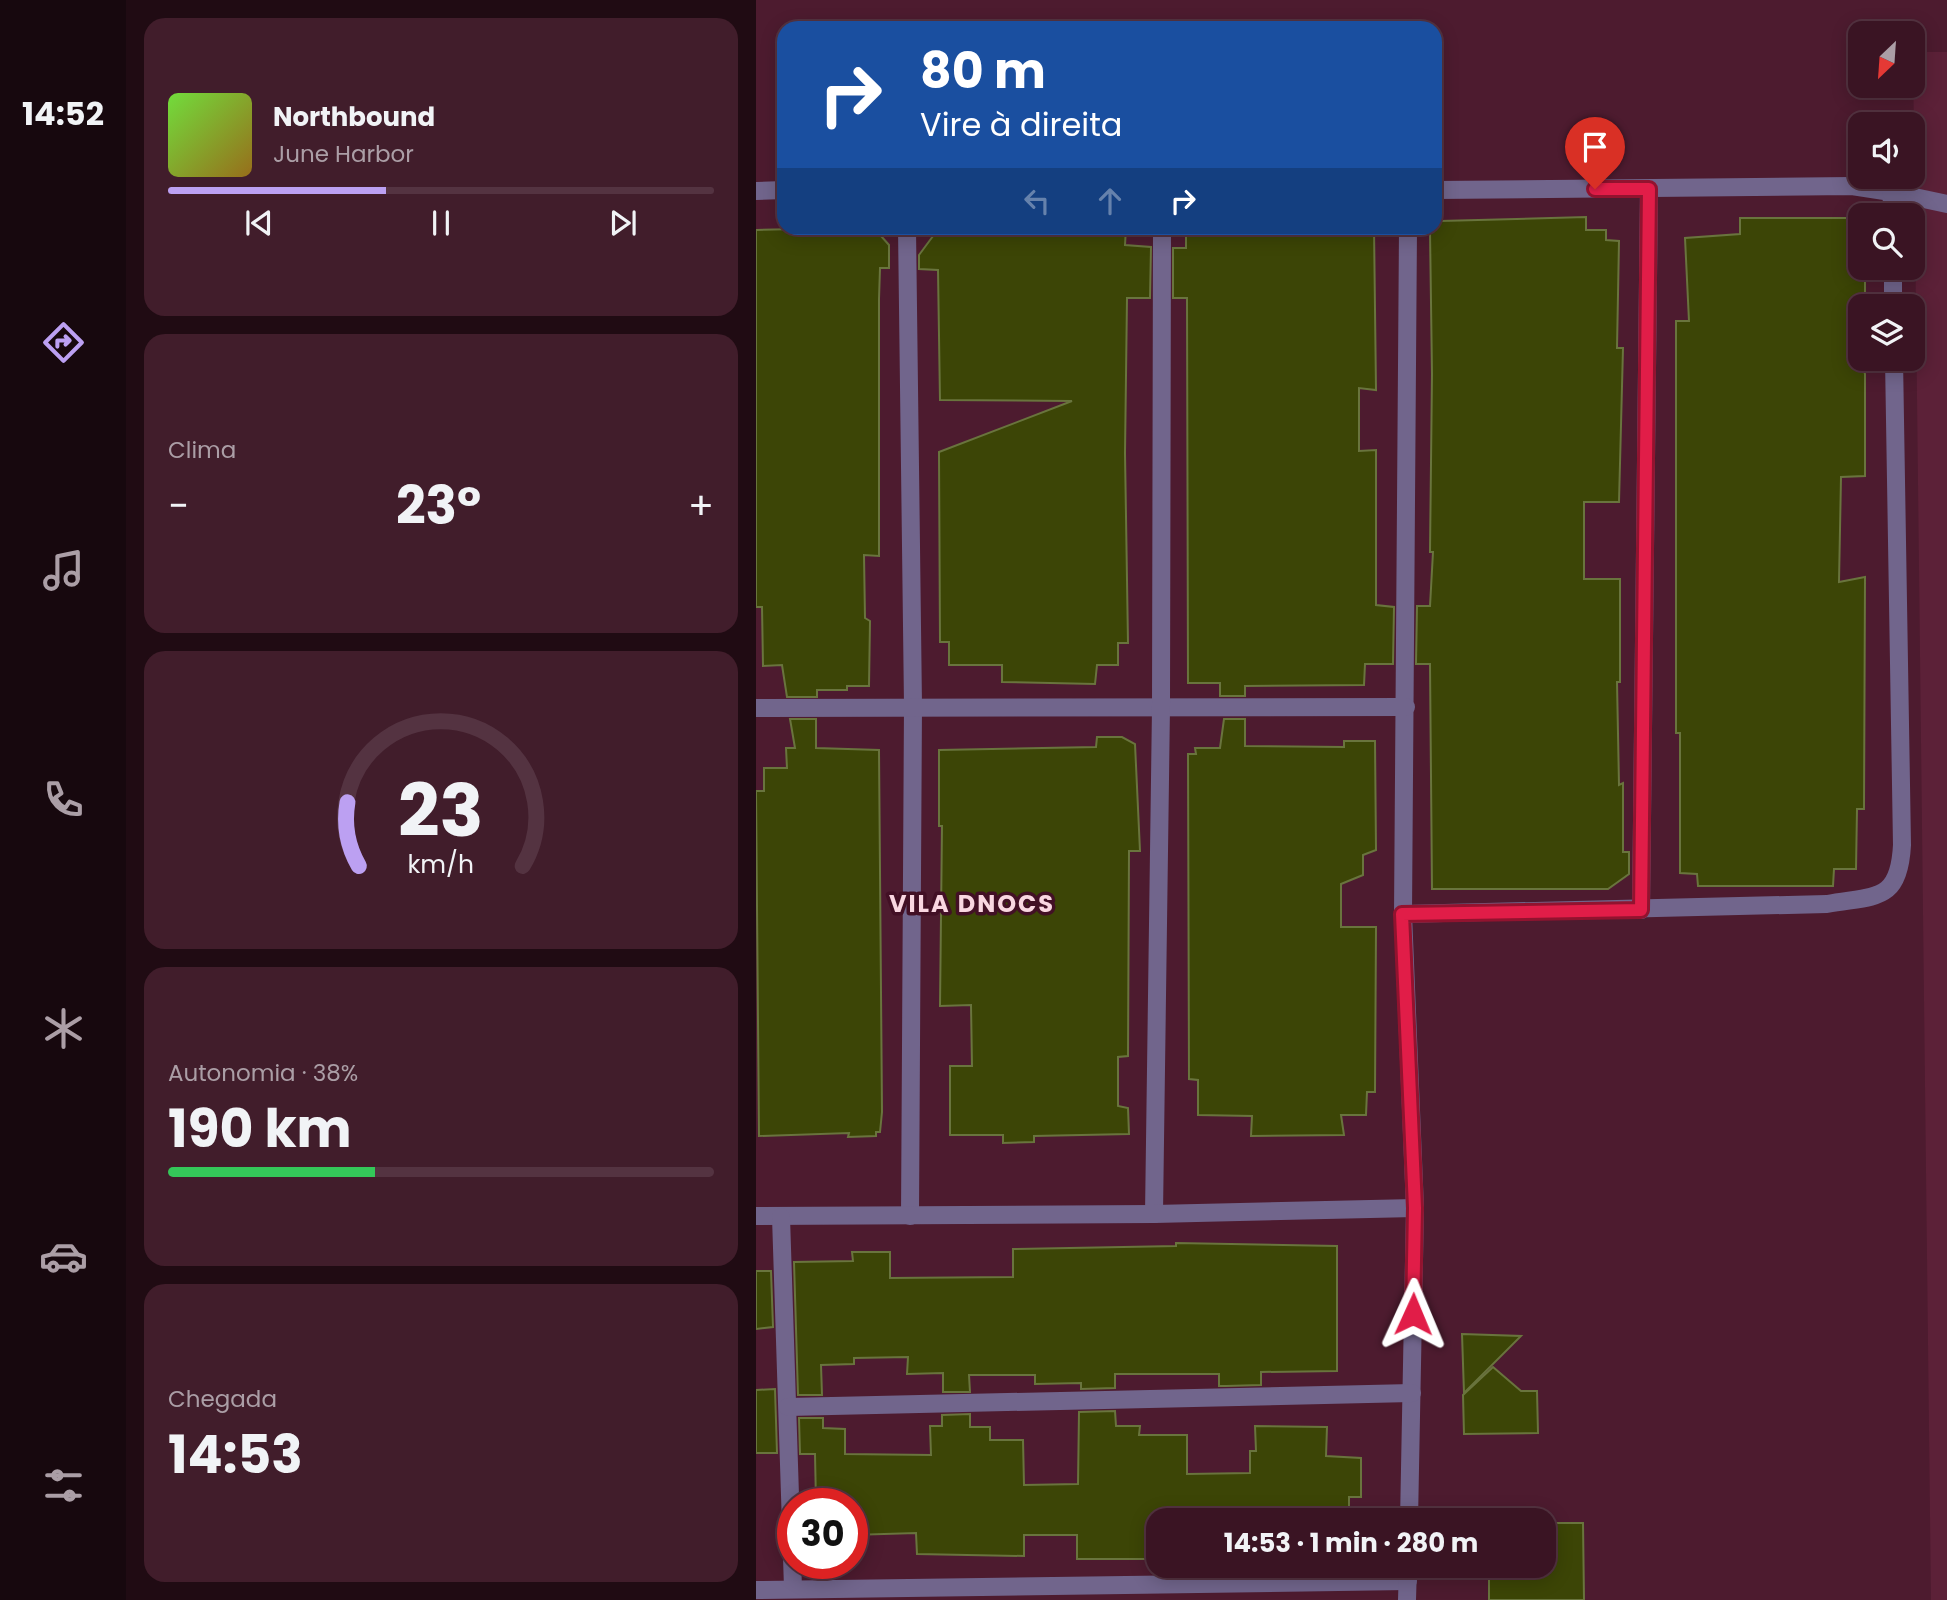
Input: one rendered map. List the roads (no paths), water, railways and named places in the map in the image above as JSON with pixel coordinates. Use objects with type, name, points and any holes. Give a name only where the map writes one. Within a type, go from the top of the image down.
[{"type":"street","points":[[1442,190],[1852,186],[1947,204]]},
{"type":"street","points":[[1641,910],[1649,189]]},
{"type":"street","points":[[756,191],[777,190]]},
{"type":"street","points":[[1891,192],[1891,203]]},
{"type":"street","points":[[907,235],[913,705],[909,1216]]},
{"type":"street","points":[[1154,1214],[1161,707],[1162,235]]},
{"type":"street","points":[[1408,235],[1406,707],[1402,914],[1415,1208],[1409,1508]]},
{"type":"street","points":[[1402,914],[1827,904],[1884,893],[1897,880],[1902,845],[1894,371]]},
{"type":"street","points":[[756,708],[913,705],[1406,707]]},
{"type":"street","points":[[756,1216],[1154,1214],[1415,1208]]},
{"type":"street","points":[[780,1217],[793,1588]]},
{"type":"street","points":[[788,1407],[1412,1393]]},
{"type":"street","points":[[756,1590],[1232,1578]]},
{"type":"street","points":[[1407,1600],[1408,1578]]},
{"type":"district","name":"VILA DNOCS","points":[[972,904]]}]
